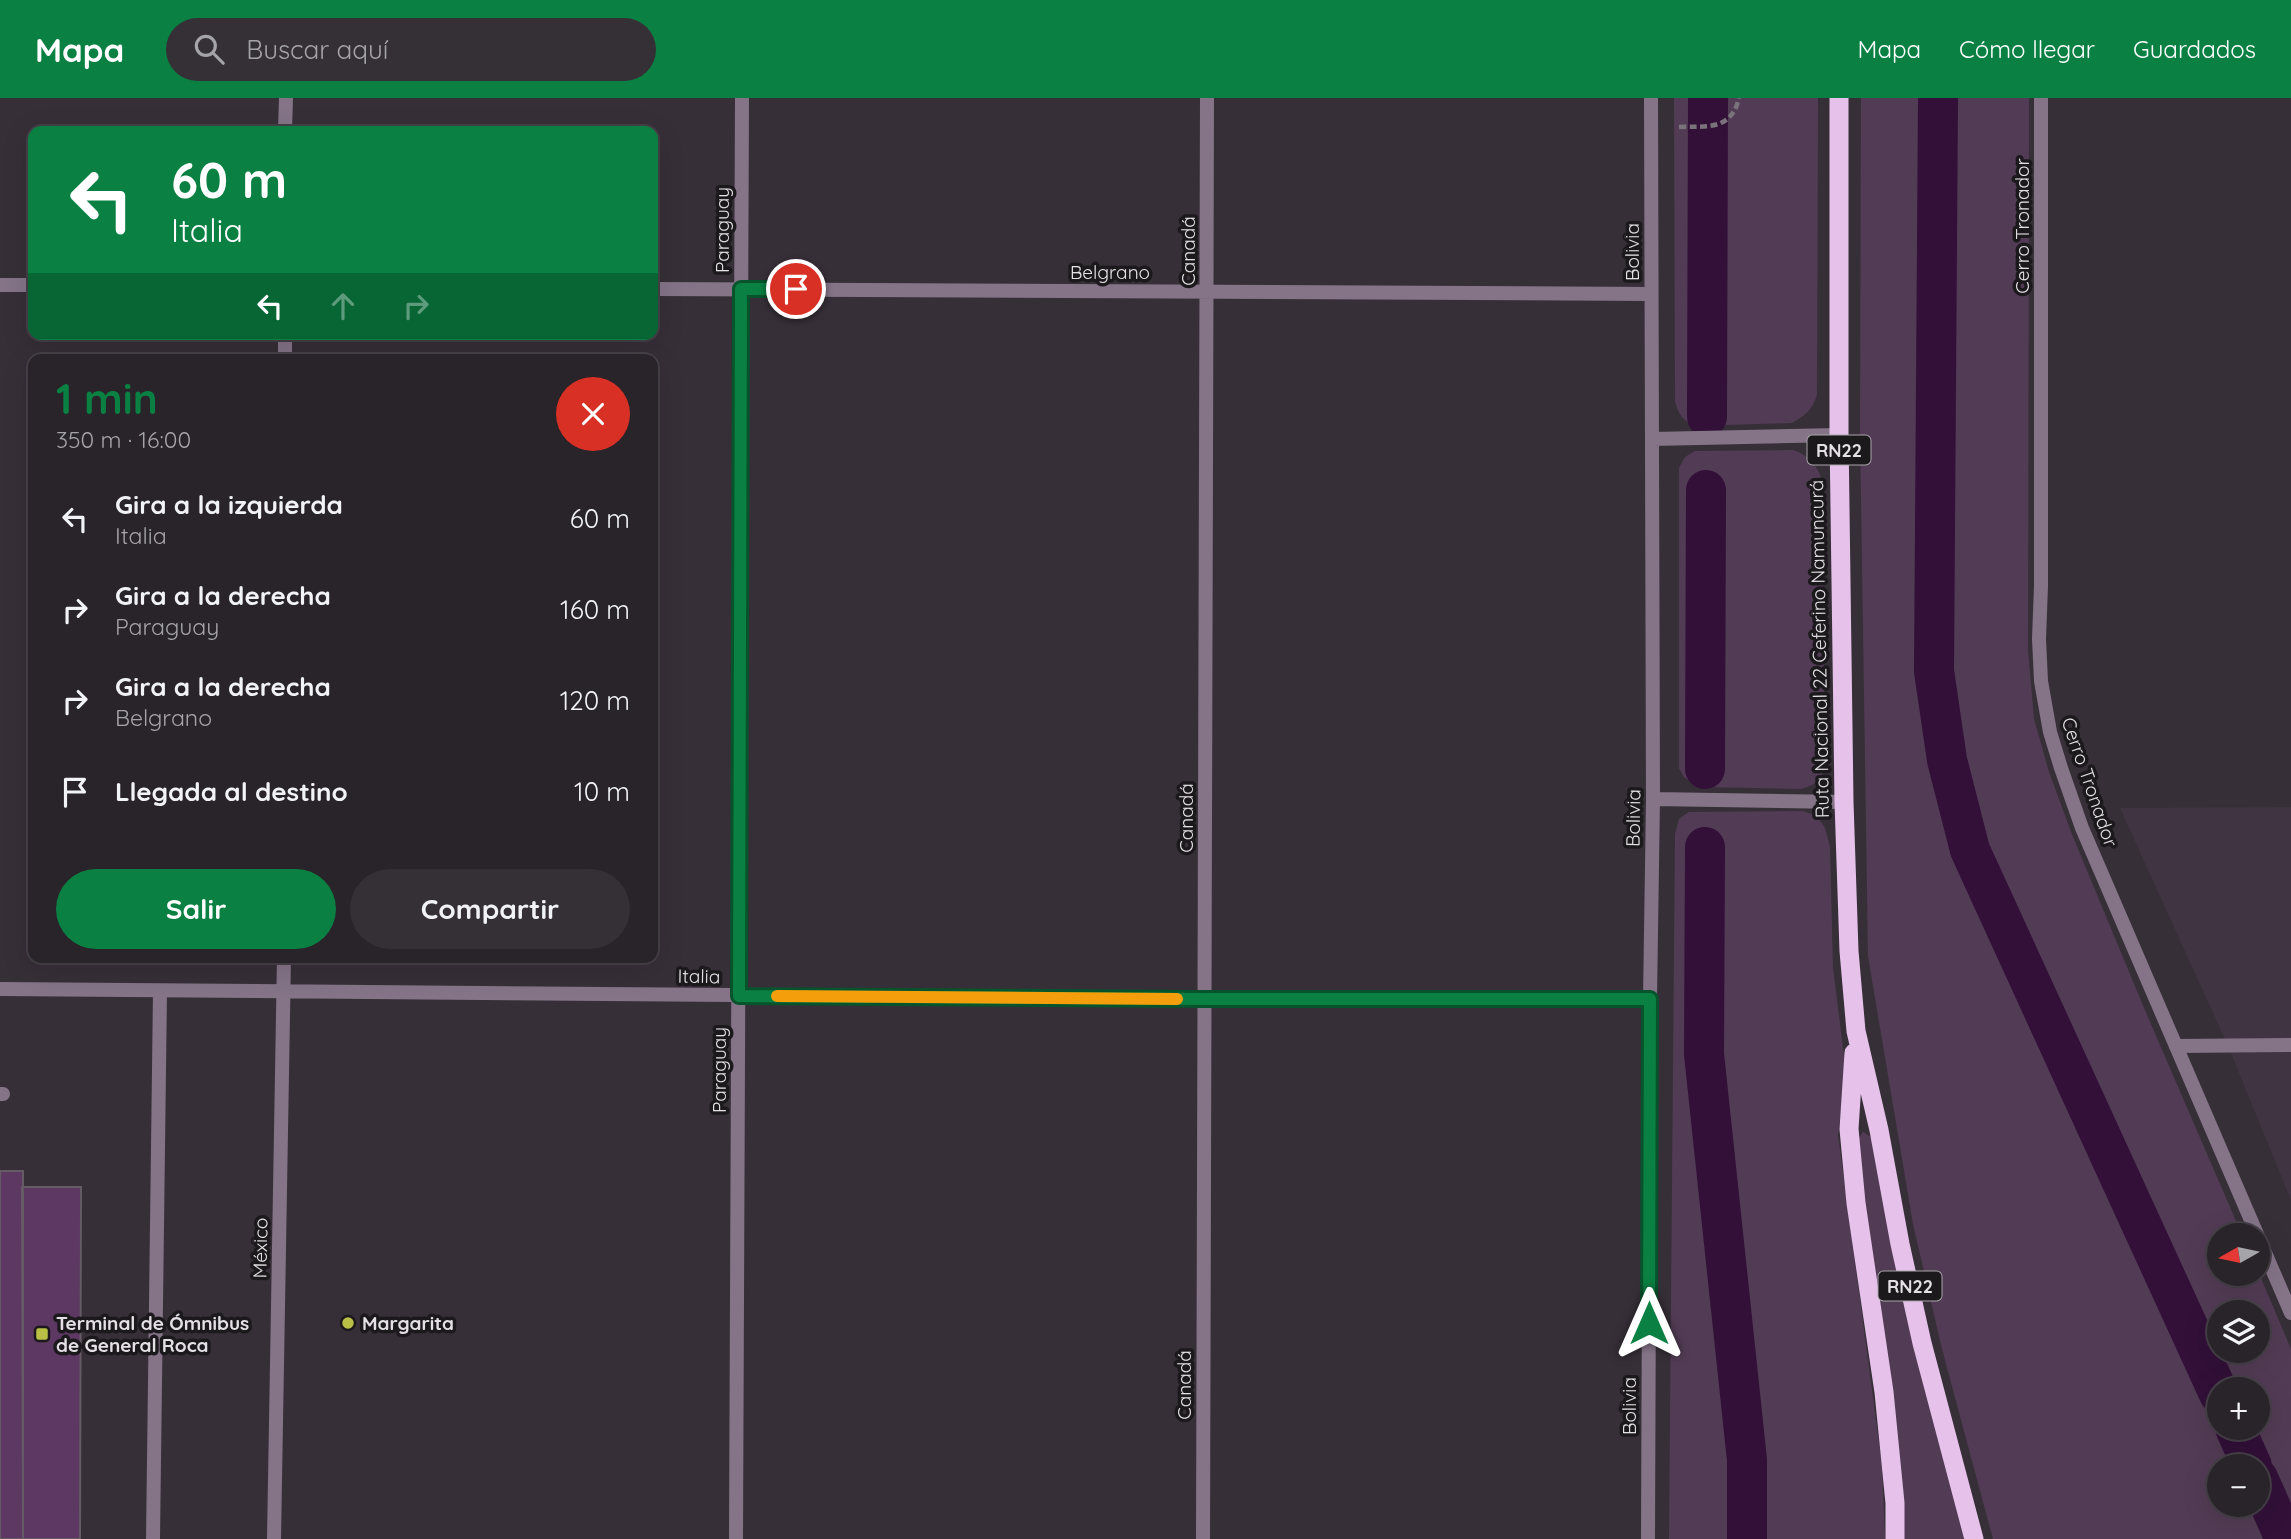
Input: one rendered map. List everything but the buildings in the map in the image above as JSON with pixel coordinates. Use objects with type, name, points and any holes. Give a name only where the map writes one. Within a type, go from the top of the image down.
[{"type":"highway","name":"Ruta Nacional 22 Ceferino Namuncurá","points":[[1839,98],[1839,435],[1844,802],[1849,951],[1856,1031],[1922,1343],[1974,1539]]},
{"type":"highway","name":"Ruta Nacional 22 Ceferino Namuncurá","points":[[1856,1031],[1849,1129],[1856,1203],[1884,1392],[1895,1503],[1895,1539]]},
{"type":"street","points":[[285,126],[286,98]]},
{"type":"street","name":"Paraguay","points":[[736,1539],[742,98]]},
{"type":"street","name":"Canadá","points":[[1203,1539],[1208,98]]},
{"type":"street","name":"Bolivia","points":[[1648,1539],[1653,799],[1651,98]]},
{"type":"street","name":"Cerro Tronador","points":[[2041,98],[2039,639],[2041,681],[2050,732],[2082,828],[2291,1312]]},
{"type":"street","points":[[0,285],[28,285]]},
{"type":"street","name":"Belgrano","points":[[658,289],[1651,294]]},
{"type":"street","points":[[1652,439],[1839,435]]},
{"type":"street","points":[[1653,799],[1844,802]]},
{"type":"street","name":"México","points":[[274,1539],[284,963]]},
{"type":"street","name":"Italia","points":[[0,989],[1205,999],[1650,999]]},
{"type":"street","points":[[153,1539],[160,991]]},
{"type":"street","points":[[2176,1046],[2291,1045]]},
{"type":"path","points":[[1696,126],[1721,124],[1735,113],[1739,98]]},
{"type":"shaded area","points":[[1674,98],[1818,98],[1817,395],[1808,412],[1792,423],[1694,426],[1681,416],[1676,406]]},
{"type":"shaded area","points":[[1861,98],[2029,98],[2028,650],[2034,719],[2049,772],[2071,832],[2237,1223],[2207,1223],[2207,1286],[2264,1286],[2291,1349],[2291,1539],[1993,1539],[1942,1349],[1913,1224],[1868,956],[1860,431]]},
{"type":"shaded area","points":[[1793,450],[1812,461],[1822,480],[1825,768],[1816,782],[1801,789],[1699,787],[1684,777],[1679,768],[1679,468],[1685,457],[1695,451]]},
{"type":"shaded area","points":[[2291,807],[2291,1200],[2228,1046],[2120,808]]},
{"type":"shaded area","points":[[1803,811],[1817,816],[1825,828],[1830,847],[1833,968],[1846,1072],[1838,1135],[1882,1465],[1885,1539],[1669,1539],[1675,834],[1679,819],[1689,812]]},
{"type":"shaded area","points":[[1863,1132],[1871,1137],[1969,1539],[1902,1539],[1862,1205],[1858,1139]]},
{"type":"waterway","points":[[1707,417],[1708,98]]},
{"type":"waterway","points":[[1938,98],[1934,671],[1947,760],[1970,850],[2211,1377]]},
{"type":"waterway","points":[[1705,769],[1706,490]]},
{"type":"waterway","points":[[1705,847],[1704,1054],[1747,1460],[1747,1539]]},
{"type":"waterway","points":[[2240,1440],[2247,1454]]},
{"type":"waterway","points":[[2270,1505],[2285,1539]]},
{"type":"slow traffic","points":[[777,996],[1177,999]]},
{"type":"place","name":"Margarita","points":[[348,1323]]},
{"type":"place","name":"Terminal de Ómnibus de General Roca","points":[[42,1334]]},
{"type":"route","points":[[796,289],[741,289],[739,996],[1650,999],[1649,1323]]}]
